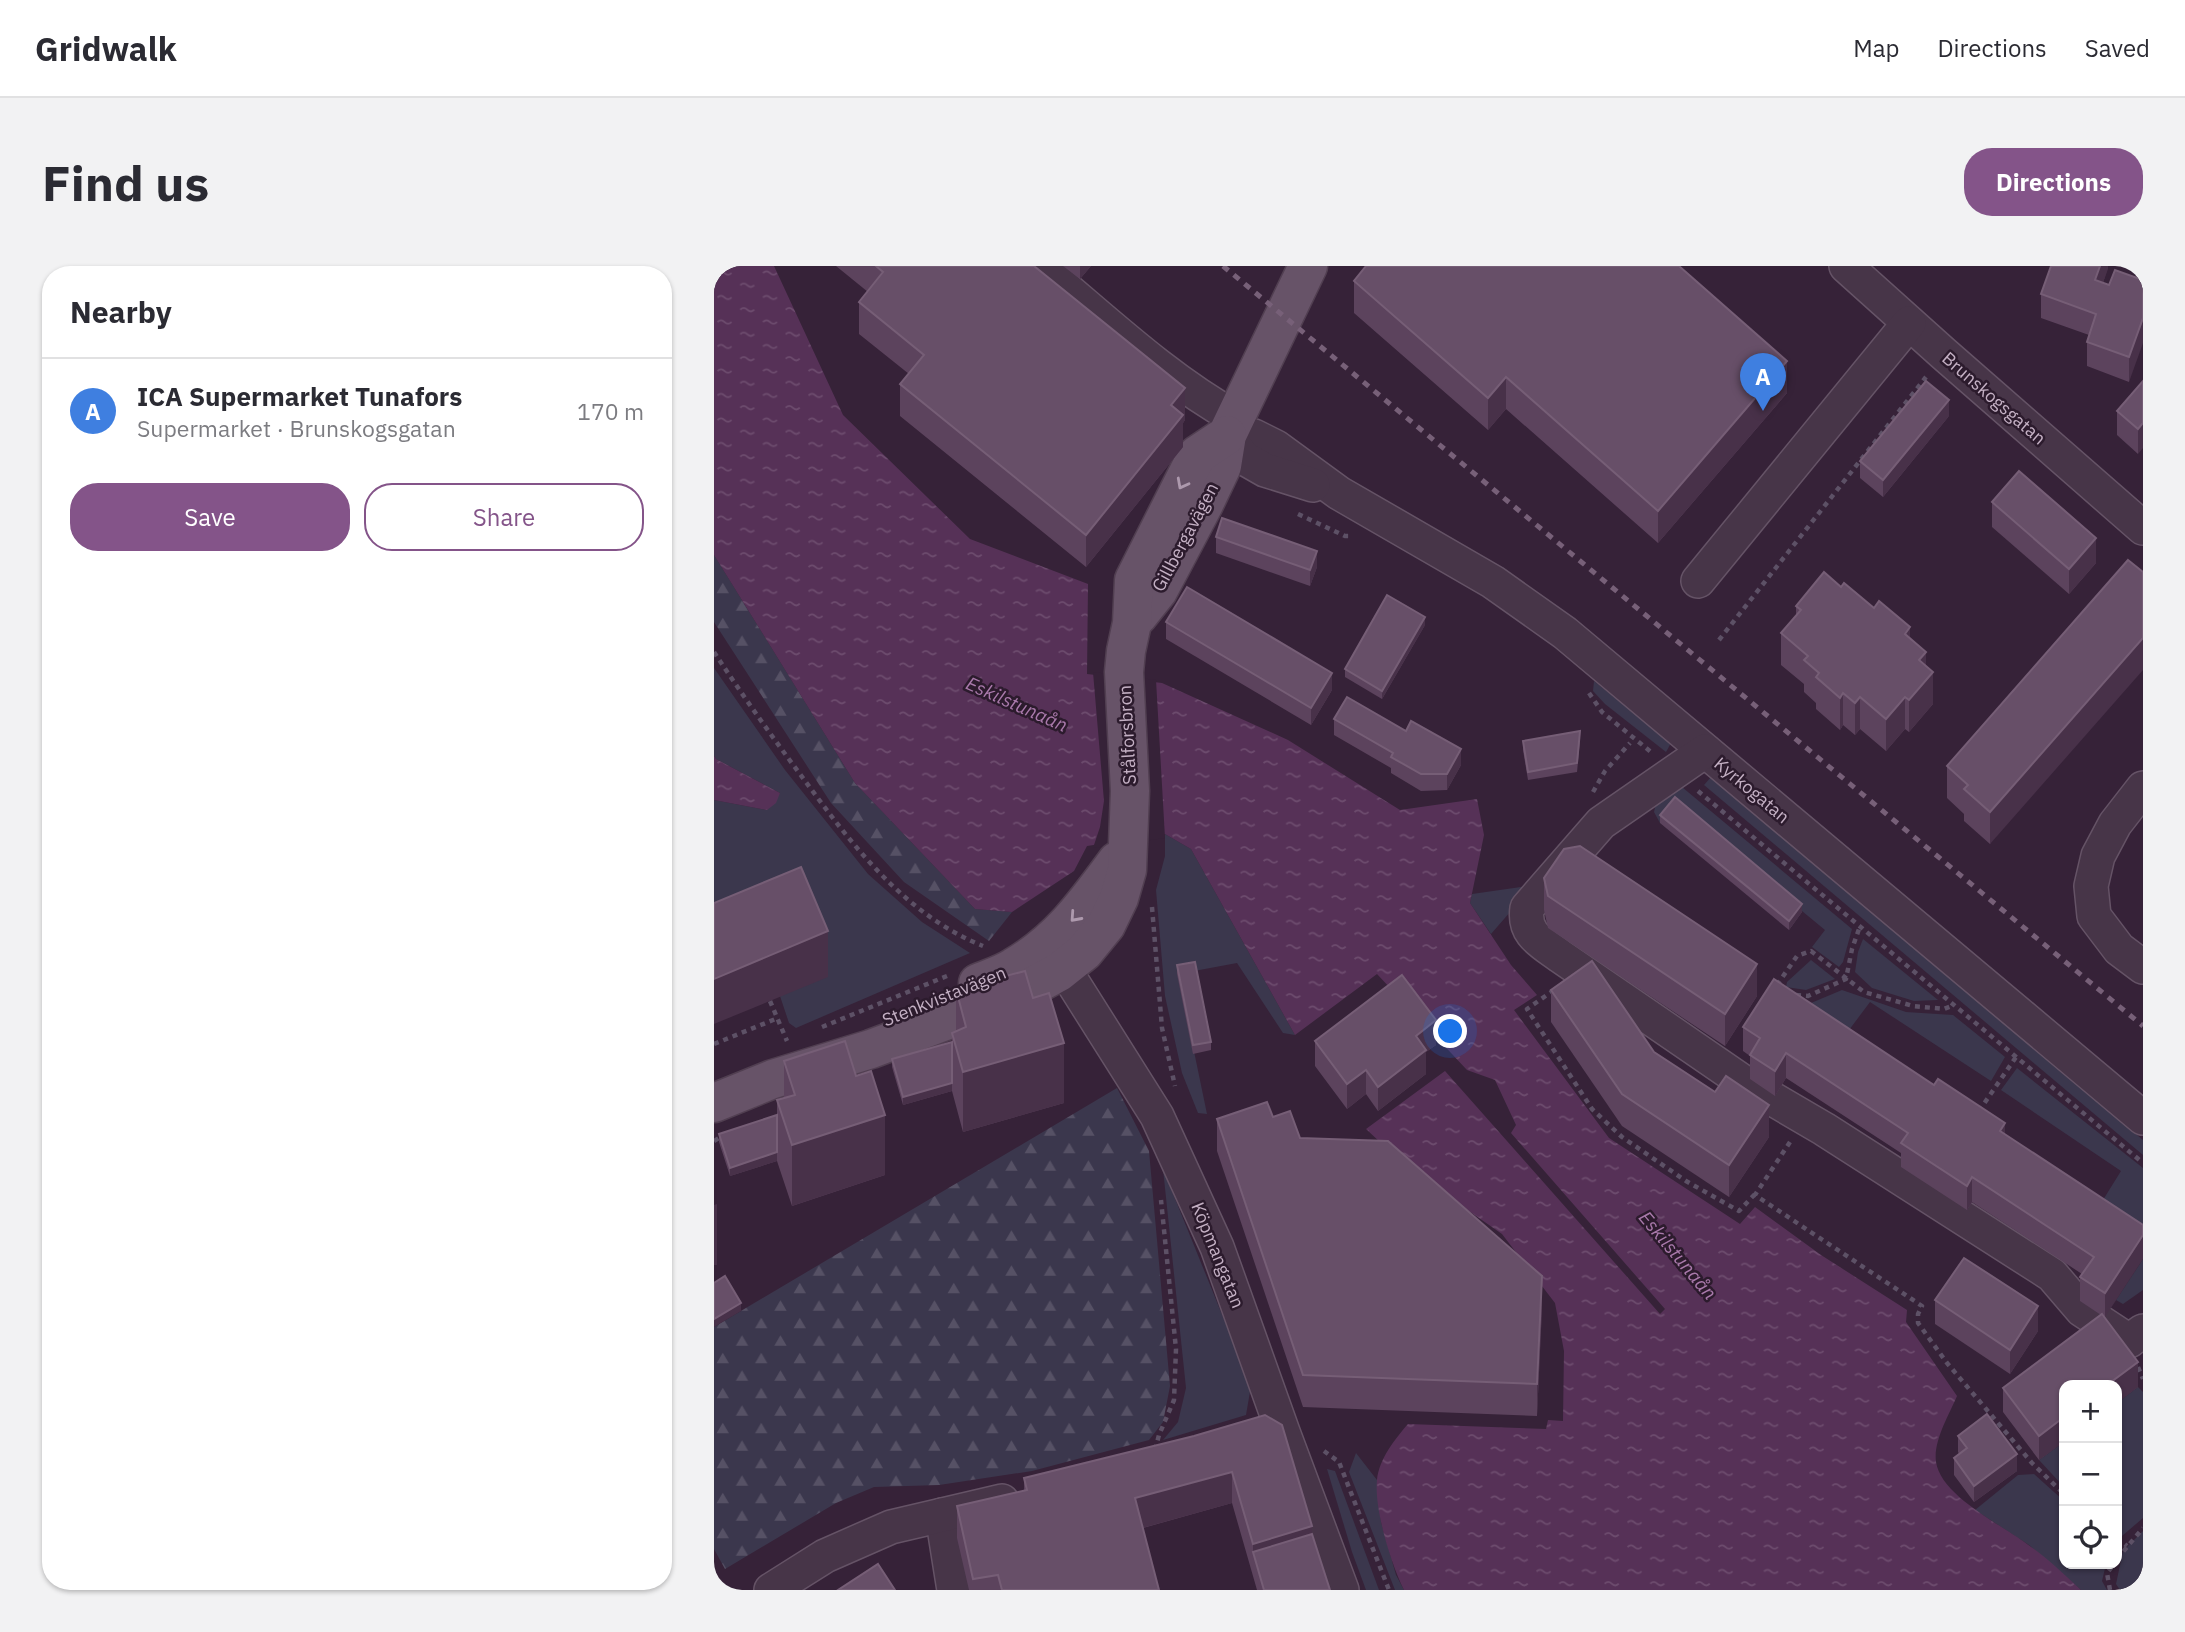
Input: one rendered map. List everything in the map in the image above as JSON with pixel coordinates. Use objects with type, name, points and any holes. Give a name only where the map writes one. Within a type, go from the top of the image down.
[{"type":"main road","name":"Gillbergavägen","points":[[1129,637],[1158,591],[1204,504],[1222,466],[1231,427],[1308,266]]},
{"type":"main road","name":"Stålforsbron","points":[[1126,848],[1130,791],[1124,672],[1129,637]]},
{"type":"main road","name":"Stenkvistavägen","points":[[714,1103],[773,1079],[871,1049],[1022,992],[1056,955],[1084,952],[1107,925],[1127,870],[1126,848]]},
{"type":"street","name":"Kyrkogatan","points":[[1039,266],[1169,374],[1207,402],[1231,427],[1244,458],[1265,470],[1339,493],[1493,582],[1565,633],[2143,1118]]},
{"type":"street","name":"Brunskogsgatan","points":[[1846,266],[1944,355],[2143,527]]},
{"type":"street","points":[[1698,581],[1909,323]]},
{"type":"street","points":[[1705,751],[1601,823],[1527,908],[1525,920],[1534,936],[1742,1081],[1806,1118],[2052,1275],[2082,1310],[2129,1341],[2143,1331]]},
{"type":"street","points":[[2143,788],[2115,824],[2098,856],[2091,886],[2094,916],[2119,948],[2143,967]]},
{"type":"street","name":"Köpmangatan","points":[[1056,955],[1157,1116],[1217,1247],[1270,1436],[1342,1590]]},
{"type":"street","points":[[771,1590],[825,1556],[891,1527],[1034,1493]]},
{"type":"street","points":[[942,1516],[954,1590]]},
{"type":"path","points":[[1719,640],[1944,355]]},
{"type":"path","points":[[714,652],[750,707],[860,854],[922,911],[947,928],[988,947]]},
{"type":"path","points":[[1152,906],[1162,1028],[1177,1094]]},
{"type":"path","points":[[1846,979],[1860,926]]},
{"type":"path","points":[[1846,979],[1808,996],[1799,996],[1776,986],[1797,956],[1811,951],[1864,992],[1913,1006],[1944,1009],[1954,1005]]},
{"type":"path","points":[[1577,968],[1560,985],[1527,1009],[1592,1109],[1622,1137],[1686,1181],[1739,1211],[1758,1191]]},
{"type":"path","points":[[812,1032],[947,975]]},
{"type":"path","points":[[770,1001],[787,1042],[799,1037]]},
{"type":"path","points":[[714,1044],[778,1018]]},
{"type":"path","points":[[1978,1113],[2016,1057]]},
{"type":"path","points":[[1806,1118],[1755,1195],[1922,1306],[1918,1323],[1947,1363],[2032,1463],[2059,1489]]},
{"type":"path","points":[[1154,1454],[1174,1400],[1176,1349],[1161,1194]]},
{"type":"path","points":[[1339,1462],[1389,1590]]},
{"type":"path","points":[[2122,1552],[2143,1528]]},
{"type":"path","points":[[2122,1542],[2127,1546]]},
{"type":"path","points":[[2110,1569],[2107,1573],[2110,1590]]},
{"type":"green space","points":[[714,555],[855,783],[975,909],[1012,912],[989,941],[904,882],[831,803],[714,622]]},
{"type":"green space","points":[[714,668],[785,770],[868,874],[922,922],[970,953],[796,1028],[789,1023],[780,996],[714,907],[714,800],[767,810],[780,793],[714,756]]},
{"type":"green space","points":[[1594,681],[1671,743],[1666,752],[1605,704],[1593,691]]},
{"type":"green space","points":[[1711,777],[2143,1140],[2143,1155],[1704,785]]},
{"type":"green space","points":[[1682,787],[1852,929],[1843,962],[1839,967],[1812,947],[1825,930],[1675,806],[1660,823],[1654,812],[1656,803]]},
{"type":"green space","points":[[1165,834],[1191,849],[1295,1035],[1283,1033],[1237,963],[1178,974],[1207,1114],[1198,1113],[1182,1073],[1165,996],[1156,890],[1165,856]]},
{"type":"green space","points":[[1577,835],[1491,934],[1470,903],[1472,894],[1528,886]]},
{"type":"green space","points":[[1863,939],[1938,1000],[1914,1001],[1872,988],[1855,972]]},
{"type":"green space","points":[[1811,960],[1835,979],[1806,990],[1786,987],[1787,982]]},
{"type":"green space","points":[[1842,990],[1906,1012],[1953,1015],[2005,1057],[1991,1081],[1870,1002],[1849,1030],[1781,997],[1811,1003]]},
{"type":"green space","points":[[2017,1068],[2143,1168],[2143,1249],[2103,1200],[2121,1171],[2001,1090]]},
{"type":"green space","points":[[1117,1088],[1149,1151],[1170,1386],[1163,1422],[1149,1440],[1032,1471],[939,1485],[874,1487],[836,1503],[725,1569],[714,1549],[714,1327]]},
{"type":"green space","points":[[1163,1169],[1251,1386],[1246,1415],[1163,1440],[1178,1422],[1186,1388]]},
{"type":"green space","points":[[2143,1259],[2143,1290],[2123,1304],[2116,1300]]},
{"type":"green space","points":[[2138,1387],[2143,1392],[2143,1518],[2122,1536],[2122,1443],[2122,1399]]},
{"type":"green space","points":[[2059,1446],[2059,1482],[2039,1460]]},
{"type":"green space","points":[[1356,1453],[1377,1480],[1381,1522],[1396,1575],[1404,1590],[1395,1590],[1349,1472]]},
{"type":"green space","points":[[1327,1469],[1335,1471],[1379,1590],[1366,1590]]},
{"type":"green space","points":[[2034,1474],[2059,1496],[2059,1569],[2105,1569],[2102,1581],[2107,1590],[2081,1590],[2029,1545],[1975,1510],[2018,1475]]},
{"type":"green space","points":[[2143,1531],[2143,1590],[2120,1590],[2116,1584],[2119,1569],[2122,1569],[2123,1551]]},
{"type":"water","name":"Eskilstunaån","points":[[714,266],[774,266],[843,415],[970,539],[1088,584],[1087,674],[1162,683],[1288,740],[1400,810],[1477,799],[1484,835],[1470,903],[1511,965],[1537,995],[1514,1010],[1609,1138],[1740,1224],[1755,1207],[1821,1255],[1907,1310],[1906,1322],[1957,1396],[1937,1446],[1936,1462],[1940,1475],[1960,1498],[2034,1549],[2081,1590],[1404,1590],[1384,1536],[1378,1506],[1378,1472],[1393,1443],[1408,1424],[1546,1429],[1548,1420],[1563,1421],[1564,1351],[1555,1303],[1502,1234],[1410,1170],[1366,1129],[1445,1071],[1660,1314],[1665,1309],[1511,1133],[1516,1125],[1495,1080],[1467,1070],[1377,974],[1295,1035],[1191,849],[1165,834],[1087,846],[1074,871],[1012,912],[975,909],[855,783],[714,555]]},
{"type":"water","points":[[714,756],[780,793],[776,803],[767,810],[714,800]]},
{"type":"pier","points":[[1093,672],[1156,680],[1165,838],[1093,848],[1104,801]]},
{"type":"building","points":[[876,266],[1034,266],[1185,388],[1171,405],[1183,415],[1086,535],[900,384],[924,355],[859,302],[883,272]]},
{"type":"building","points":[[1366,266],[1679,266],[1787,361],[1658,511],[1506,377],[1488,398],[1354,281]]},
{"type":"building","points":[[2051,266],[2100,266],[2095,280],[2109,285],[2115,270],[2143,280],[2143,318],[2129,357],[2087,342],[2096,314],[2041,294]]},
{"type":"building","points":[[1926,381],[1949,400],[1883,480],[1860,461]]},
{"type":"building","points":[[2143,381],[2143,423],[2138,429],[2117,411]]},
{"type":"building","points":[[2019,471],[2096,538],[2069,569],[1992,502]]},
{"type":"building","points":[[1222,518],[1317,551],[1310,570],[1216,537]]},
{"type":"building","points":[[2128,560],[2143,572],[2143,638],[1990,812],[1964,789],[1968,785],[1947,766]]},
{"type":"building","points":[[1824,572],[1841,587],[1844,583],[1874,608],[1879,601],[1910,627],[1905,634],[1926,652],[1919,660],[1933,672],[1909,700],[1905,697],[1886,719],[1860,697],[1855,703],[1843,693],[1840,698],[1816,677],[1819,673],[1804,660],[1808,656],[1781,633],[1801,610],[1796,606]]},
{"type":"building","points":[[1187,587],[1332,673],[1311,708],[1166,622]]},
{"type":"building","points":[[1387,595],[1425,617],[1382,691],[1345,669]]},
{"type":"building","points":[[1347,697],[1406,731],[1411,721],[1461,749],[1447,774],[1421,774],[1391,757],[1393,753],[1334,719]]},
{"type":"building","points":[[1580,731],[1577,763],[1528,772],[1523,741]]},
{"type":"building","points":[[1675,797],[1802,904],[1789,921],[1660,815]]},
{"type":"building","points":[[1580,846],[1757,964],[1725,1014],[1548,896],[1544,878],[1564,849]]},
{"type":"building","points":[[801,867],[828,931],[714,979],[714,903]]},
{"type":"building","points":[[1592,961],[1654,1052],[1715,1092],[1726,1076],[1769,1105],[1729,1165],[1622,1094],[1551,990]]},
{"type":"building","points":[[1195,962],[1211,1042],[1193,1045],[1177,965]]},
{"type":"building","points":[[1025,971],[1033,998],[1049,993],[1064,1043],[963,1072],[952,1033],[966,1027],[956,989]]},
{"type":"building","points":[[1402,975],[1436,1020],[1416,1036],[1426,1050],[1378,1087],[1366,1070],[1347,1084],[1315,1041]]},
{"type":"building","points":[[1774,979],[1934,1085],[1938,1079],[2005,1123],[2000,1131],[2143,1225],[2143,1235],[2105,1293],[2080,1277],[2094,1257],[1972,1177],[1967,1186],[1901,1143],[1908,1133],[1786,1053],[1775,1071],[1750,1055],[1760,1038],[1743,1027]]},
{"type":"building","points":[[845,1041],[856,1076],[871,1071],[885,1115],[792,1145],[777,1100],[795,1095],[784,1061]]},
{"type":"building","points":[[952,1042],[952,1083],[903,1097],[892,1059]]},
{"type":"building","points":[[1267,1102],[1273,1117],[1290,1111],[1300,1138],[1388,1141],[1542,1276],[1537,1384],[1303,1375],[1217,1119]]},
{"type":"building","points":[[777,1115],[777,1152],[730,1168],[719,1134]]},
{"type":"building","points":[[1964,1258],[2038,1306],[2010,1350],[1935,1300]]},
{"type":"building","points":[[725,1276],[741,1303],[714,1319],[714,1283]]},
{"type":"building","points":[[2102,1314],[2138,1362],[2114,1380],[2059,1380],[2059,1421],[2039,1436],[2003,1388]]},
{"type":"building","points":[[1987,1414],[2017,1454],[1974,1486],[1954,1458],[1967,1448],[1958,1436]]},
{"type":"building","points":[[1265,1415],[1282,1425],[1312,1526],[1253,1544],[1232,1472],[1135,1498],[1159,1590],[1002,1590],[998,1575],[973,1579],[957,1506],[1027,1490],[1024,1478],[1194,1436]]},
{"type":"building","points":[[1312,1534],[1330,1590],[1264,1590],[1253,1552]]},
{"type":"building","points":[[878,1564],[895,1590],[838,1590]]},
{"type":"railway","points":[[1223,266],[2143,1026]]},
{"type":"place","name":"ICA Supermarket Tunafors","points":[[1763,411]]}]
